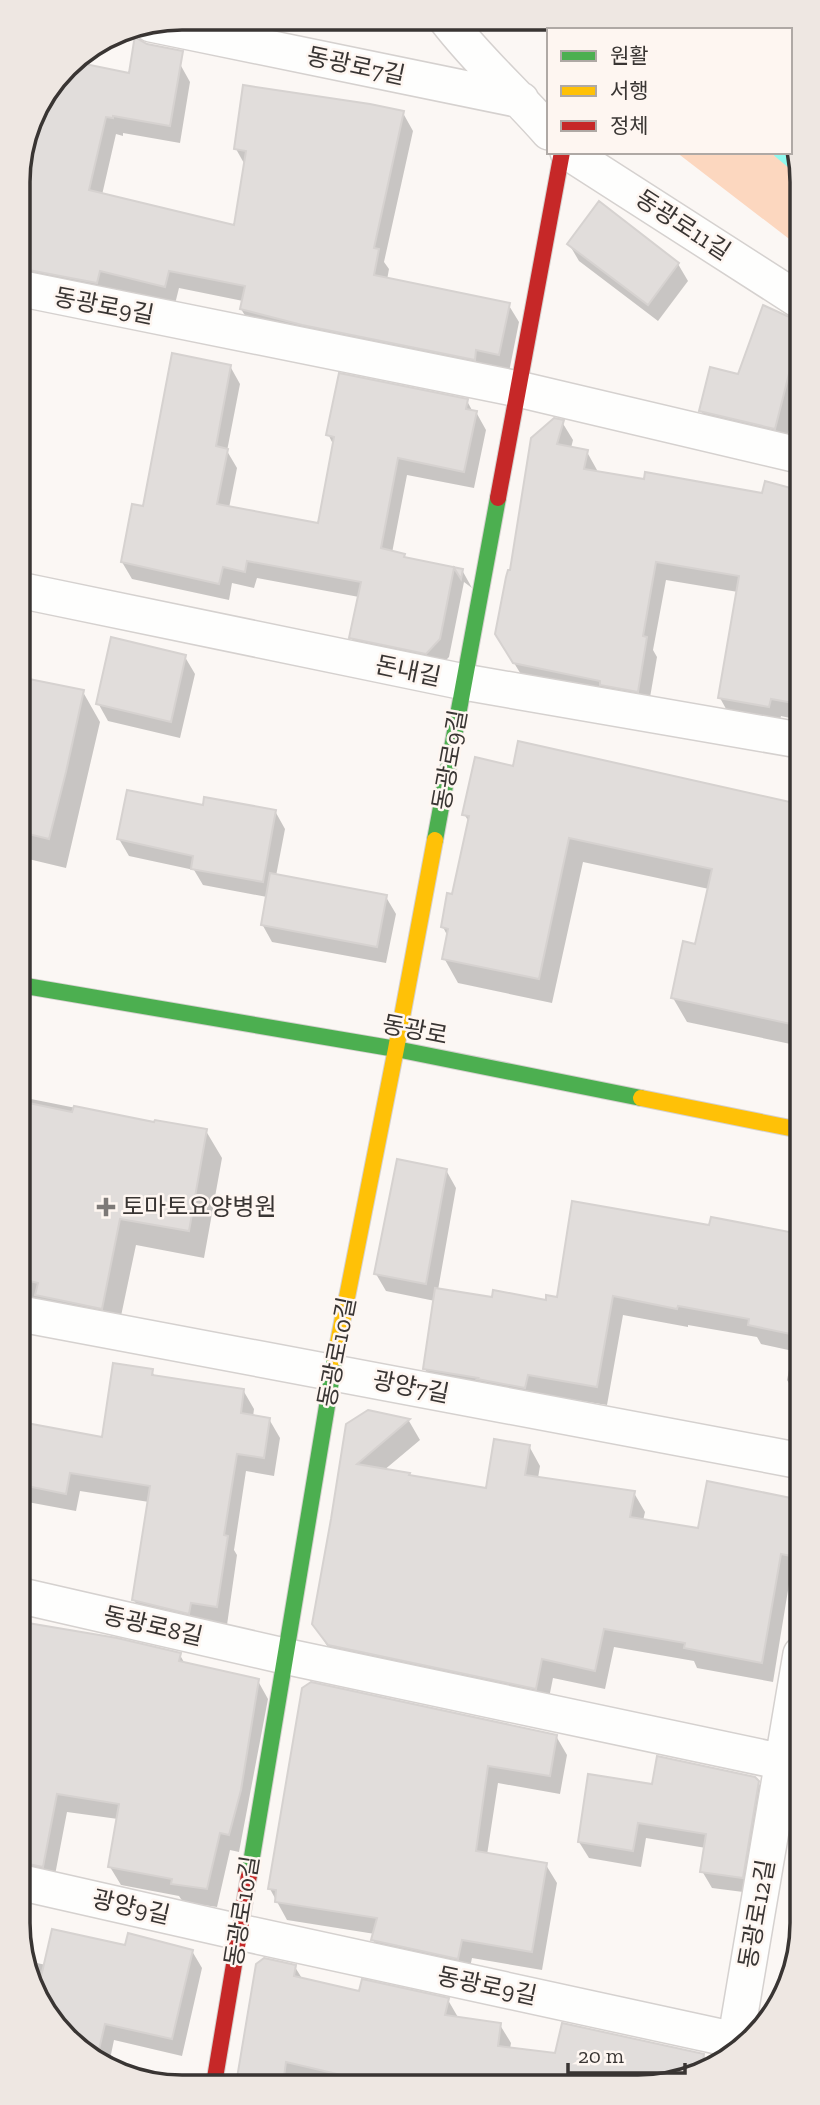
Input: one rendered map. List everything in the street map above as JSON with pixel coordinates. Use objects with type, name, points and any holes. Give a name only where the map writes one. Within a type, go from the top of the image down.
[{"type":"street","name":"동광로7길","points":[[180,30],[521,100]]},
{"type":"street","points":[[454,30],[547,130]]},
{"type":"street","name":"동광로9길","points":[[396,1049],[562,154]]},
{"type":"street","name":"동광로11길","points":[[571,154],[790,295]]},
{"type":"street","name":"동광로9길","points":[[30,290],[518,389],[790,453]]},
{"type":"street","name":"돈내길","points":[[30,592],[464,682],[790,738]]},
{"type":"street","name":"동광로","points":[[30,987],[396,1049],[790,1128]]},
{"type":"street","name":"동광로10길","points":[[215,2075],[332,1372],[396,1049]]},
{"type":"street","name":"광양7길","points":[[30,1316],[790,1459]]},
{"type":"street","name":"동광로8길","points":[[30,1597],[284,1656]]},
{"type":"street","points":[[284,1656],[783,1762]]},
{"type":"street","name":"동광로12길","points":[[735,2041],[790,1720]]},
{"type":"street","name":"광양9길","points":[[30,1885],[239,1932]]},
{"type":"street","name":"동광로9길","points":[[239,1932],[730,2044]]},
{"type":"shaded area","points":[[679,154],[787,154],[790,240]]},
{"type":"building","points":[[135,38],[147,44],[183,51],[170,126],[106,117],[89,190],[234,225],[246,151],[234,149],[243,85],[404,111],[374,248],[379,249],[374,275],[510,303],[499,355],[476,350],[475,360],[302,325],[240,309],[245,286],[169,271],[165,287],[100,271],[97,283],[30,270],[30,172],[35,142],[45,115],[61,89],[86,64],[129,73]]},
{"type":"building","points":[[599,201],[679,263],[648,305],[567,244]]},
{"type":"building","points":[[763,305],[790,317],[790,370],[775,429],[699,411],[710,367],[738,374]]},
{"type":"building","points":[[172,353],[231,365],[216,446],[228,449],[217,504],[318,523],[334,437],[326,435],[339,373],[468,399],[466,409],[477,411],[464,472],[398,458],[381,548],[405,554],[404,557],[463,569],[461,579],[454,568],[440,639],[426,654],[349,638],[361,582],[247,561],[245,572],[223,567],[219,584],[121,562],[132,504],[143,506]]},
{"type":"building","points":[[554,418],[564,420],[557,444],[588,450],[584,469],[644,479],[645,472],[762,493],[765,481],[790,488],[790,702],[771,699],[769,707],[718,698],[739,576],[656,562],[643,636],[647,637],[638,692],[600,685],[600,681],[513,663],[495,634],[506,577],[510,570],[531,438]]},
{"type":"building","points":[[111,637],[186,655],[171,722],[96,704]]},
{"type":"building","points":[[30,679],[84,690],[49,839],[30,834]]},
{"type":"building","points":[[518,741],[790,802],[790,1024],[671,998],[683,941],[695,944],[712,869],[569,838],[539,979],[442,959],[448,929],[441,927],[447,893],[452,894],[469,816],[462,815],[475,757],[513,766]]},
{"type":"building","points":[[127,790],[203,805],[204,797],[276,810],[263,882],[191,869],[193,856],[117,839]]},
{"type":"building","points":[[270,873],[387,895],[377,947],[261,925]]},
{"type":"building","points":[[30,1103],[72,1112],[74,1106],[154,1122],[155,1120],[207,1129],[189,1231],[120,1219],[102,1309],[35,1295],[38,1283],[30,1281]]},
{"type":"building","points":[[397,1159],[447,1169],[426,1284],[374,1274]]},
{"type":"building","points":[[572,1201],[709,1225],[711,1217],[790,1232],[790,1334],[748,1325],[749,1319],[678,1306],[677,1309],[613,1296],[597,1387],[528,1375],[525,1388],[423,1369],[435,1288],[492,1297],[493,1290],[546,1300],[546,1295],[557,1297]]},
{"type":"building","points":[[113,1363],[153,1369],[152,1375],[244,1389],[241,1413],[270,1418],[264,1458],[237,1454],[224,1535],[228,1536],[217,1607],[191,1603],[189,1614],[132,1600],[150,1486],[70,1473],[66,1494],[30,1487],[30,1424],[102,1437]]},
{"type":"building","points":[[368,1410],[410,1419],[357,1464],[486,1488],[494,1439],[530,1445],[525,1475],[635,1491],[630,1517],[698,1528],[707,1481],[790,1498],[790,1556],[781,1554],[762,1663],[684,1648],[685,1643],[604,1629],[595,1671],[542,1659],[536,1689],[328,1645],[312,1624],[346,1424]]},
{"type":"building","points":[[30,1623],[117,1638],[181,1653],[179,1661],[259,1679],[241,1790],[229,1835],[220,1833],[207,1889],[171,1884],[172,1879],[108,1867],[119,1804],[57,1794],[43,1867],[30,1864]]},
{"type":"building","points":[[311,1682],[557,1735],[550,1776],[488,1766],[476,1851],[547,1863],[532,1952],[462,1940],[458,1959],[371,1940],[377,1918],[275,1902],[276,1890],[268,1889],[302,1688]]},
{"type":"building","points":[[657,1756],[755,1777],[759,1781],[743,1878],[700,1872],[706,1834],[638,1823],[633,1851],[578,1842],[588,1774],[652,1784]]},
{"type":"building","points":[[52,1929],[125,1945],[128,1933],[193,1950],[172,2039],[105,2024],[99,2051],[67,2023],[55,2008],[40,1979]]},
{"type":"building","points":[[264,1958],[296,1965],[294,1976],[359,1991],[362,1979],[449,1998],[445,2015],[501,2023],[498,2046],[555,2053],[562,2023],[704,2054],[703,2061],[678,2070],[638,2075],[341,2075],[286,2062],[284,2075],[238,2075],[256,1964]]},
{"type":"waterway","points":[[781,154],[789,160]]},
{"type":"traffic: fast","points":[[435,840],[498,498]]},
{"type":"traffic: fast","points":[[30,987],[396,1049],[641,1098]]},
{"type":"traffic: fast","points":[[249,1875],[335,1358]]},
{"type":"traffic: slow","points":[[335,1358],[435,840]]},
{"type":"traffic: slow","points":[[641,1098],[790,1128]]},
{"type":"traffic: jam","points":[[498,498],[562,154]]},
{"type":"traffic: jam","points":[[216,2075],[249,1875]]},
{"type":"place","name":"토마토요양병원","points":[[106,1207]]}]
